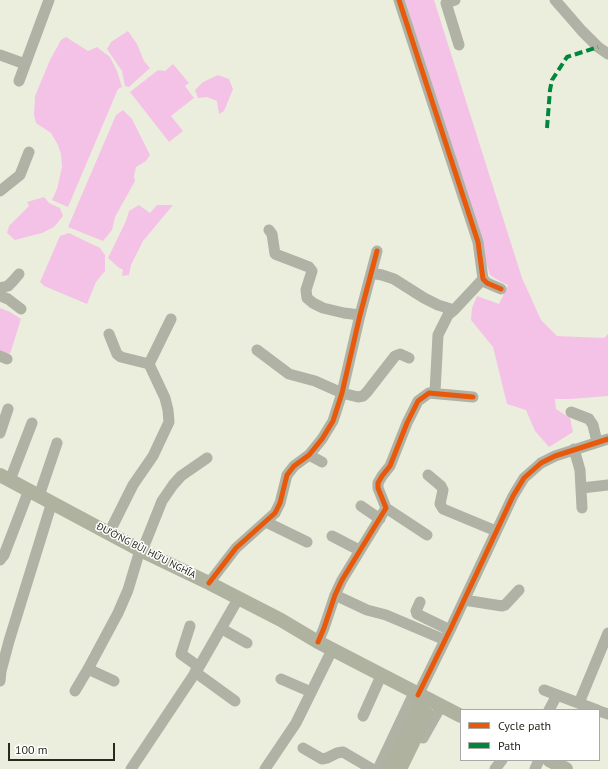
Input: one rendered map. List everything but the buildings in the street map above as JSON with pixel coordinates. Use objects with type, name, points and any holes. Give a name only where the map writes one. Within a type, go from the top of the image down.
[{"type":"main road","name":"ĐƯỜNG BÙI HỮU NGHĨA","points":[[5,478],[141,551],[209,583],[281,620],[332,650],[460,716]]},
{"type":"main road","points":[[400,769],[424,719],[426,699]]},
{"type":"main road","points":[[388,769],[410,725],[426,699]]},
{"type":"main road","points":[[551,761],[566,769]]},
{"type":"street","points":[[19,81],[49,0]]},
{"type":"street","points":[[399,0],[478,242],[483,279],[487,283],[501,289]]},
{"type":"street","points":[[555,0],[582,31],[598,47],[608,54]]},
{"type":"street","points":[[450,1],[459,45]]},
{"type":"street","points":[[0,55],[25,64]]},
{"type":"street","points":[[0,191],[20,174],[30,152]]},
{"type":"street","points":[[268,230],[272,234],[276,254],[309,267],[312,271],[306,290],[308,298],[313,303],[323,308],[338,312],[360,315]]},
{"type":"street","points":[[209,583],[236,548],[275,513],[280,503],[287,475],[294,466],[309,455],[322,439],[333,421],[342,393],[377,251]]},
{"type":"street","points":[[371,273],[394,279],[424,298],[438,305],[454,310]]},
{"type":"street","points":[[0,288],[8,286],[14,282],[19,274]]},
{"type":"street","points":[[435,392],[438,335],[448,315],[483,279]]},
{"type":"street","points":[[0,296],[8,299],[21,309]]},
{"type":"street","points":[[109,533],[133,485],[153,456],[169,422],[168,410],[164,398],[149,364],[171,319]]},
{"type":"street","points":[[109,334],[117,354],[121,357],[149,364]]},
{"type":"street","points":[[257,350],[289,374],[315,381],[342,393],[358,397],[363,396],[395,356],[400,354],[409,358]]},
{"type":"street","points":[[427,535],[386,508],[378,488],[378,484],[390,466],[407,423],[418,401],[429,393],[435,392],[473,397]]},
{"type":"street","points":[[0,433],[8,408]]},
{"type":"street","points":[[378,769],[426,699],[448,635],[496,531],[524,478],[541,463],[555,456],[603,440],[589,419],[570,412]]},
{"type":"street","points":[[5,478],[32,423]]},
{"type":"street","points":[[0,681],[5,640],[40,496],[57,443]]},
{"type":"street","points":[[574,449],[580,470],[582,508]]},
{"type":"street","points":[[309,455],[322,462]]},
{"type":"street","points":[[75,691],[124,601],[141,551],[162,501],[181,476],[207,458]]},
{"type":"street","points":[[428,474],[442,486],[443,490],[440,504],[443,509],[496,531]]},
{"type":"street","points":[[582,488],[608,485]]},
{"type":"street","points":[[0,560],[40,496]]},
{"type":"street","points":[[361,506],[380,519]]},
{"type":"street","points":[[318,642],[335,595],[359,550],[386,508]]},
{"type":"street","points":[[266,522],[307,542]]},
{"type":"street","points":[[332,536],[359,550]]},
{"type":"street","points":[[464,600],[502,606],[506,605],[519,590]]},
{"type":"street","points":[[335,595],[367,610],[448,635]]},
{"type":"street","points":[[131,769],[197,669],[222,629],[238,599]]},
{"type":"street","points":[[420,602],[416,611],[417,614],[448,635]]},
{"type":"street","points":[[190,626],[181,654],[215,686],[235,702]]},
{"type":"street","points":[[222,629],[247,643]]},
{"type":"street","points":[[579,703],[608,633]]},
{"type":"street","points":[[265,769],[296,723],[332,650]]},
{"type":"street","points":[[88,669],[114,681]]},
{"type":"street","points":[[363,716],[381,676]]},
{"type":"street","points":[[281,679],[311,692]]},
{"type":"street","points":[[544,690],[595,709]]},
{"type":"street","points":[[550,709],[557,695]]},
{"type":"street","points":[[408,769],[426,730],[426,699]]},
{"type":"street","points":[[303,748],[322,759],[343,752],[372,769]]},
{"type":"street","points":[[495,769],[502,761]]},
{"type":"shaded area","points":[[405,0],[434,0],[522,278],[541,320],[557,336],[604,338],[608,334],[608,396],[555,399],[556,409],[570,418],[573,432],[549,447],[535,431],[526,410],[507,404],[493,347],[471,320],[472,308],[477,296],[499,304],[508,285],[490,275]]},
{"type":"shaded area","points":[[128,31],[137,44],[144,61],[150,68],[129,87],[125,86],[122,71],[107,49],[111,42]]},
{"type":"shaded area","points":[[66,37],[88,51],[97,47],[110,57],[117,71],[122,87],[118,89],[68,207],[52,200],[57,189],[62,167],[61,154],[51,133],[36,123],[34,115],[35,96],[50,60],[61,40]]},
{"type":"shaded area","points":[[173,64],[189,83],[185,86],[194,98],[171,116],[183,131],[169,142],[130,92],[158,70],[165,71]]},
{"type":"shaded area","points":[[218,75],[229,79],[233,89],[224,111],[219,114],[217,101],[207,97],[198,98],[195,90],[203,82]]},
{"type":"shaded area","points":[[123,110],[132,119],[150,155],[146,161],[136,167],[134,176],[135,181],[115,217],[112,230],[103,241],[68,227],[116,115]]},
{"type":"shaded area","points":[[44,197],[49,203],[60,208],[63,216],[54,227],[42,233],[15,240],[7,233],[9,226],[29,206],[27,202]]},
{"type":"shaded area","points":[[139,205],[150,213],[157,205],[173,205],[143,241],[131,265],[129,275],[122,276],[123,270],[108,258],[126,221],[129,211]]},
{"type":"shaded area","points":[[69,233],[100,248],[105,255],[105,271],[96,282],[87,304],[44,286],[40,282],[60,236]]},
{"type":"shaded area","points":[[0,308],[21,319],[10,354],[0,351]]},
{"type":"marked path","points":[[547,128],[552,80],[567,57],[598,47]]},
{"type":"cycle path","points":[[399,0],[478,242],[483,279],[487,283],[501,289]]},
{"type":"cycle path","points":[[209,583],[236,548],[275,513],[280,503],[287,475],[294,466],[309,455],[322,439],[333,421],[342,393],[377,251]]},
{"type":"cycle path","points":[[318,642],[342,580],[386,508],[378,488],[378,483],[390,466],[407,423],[418,401],[429,393],[473,397]]},
{"type":"cycle path","points":[[418,695],[513,496],[524,478],[541,463],[555,456],[608,439]]}]
